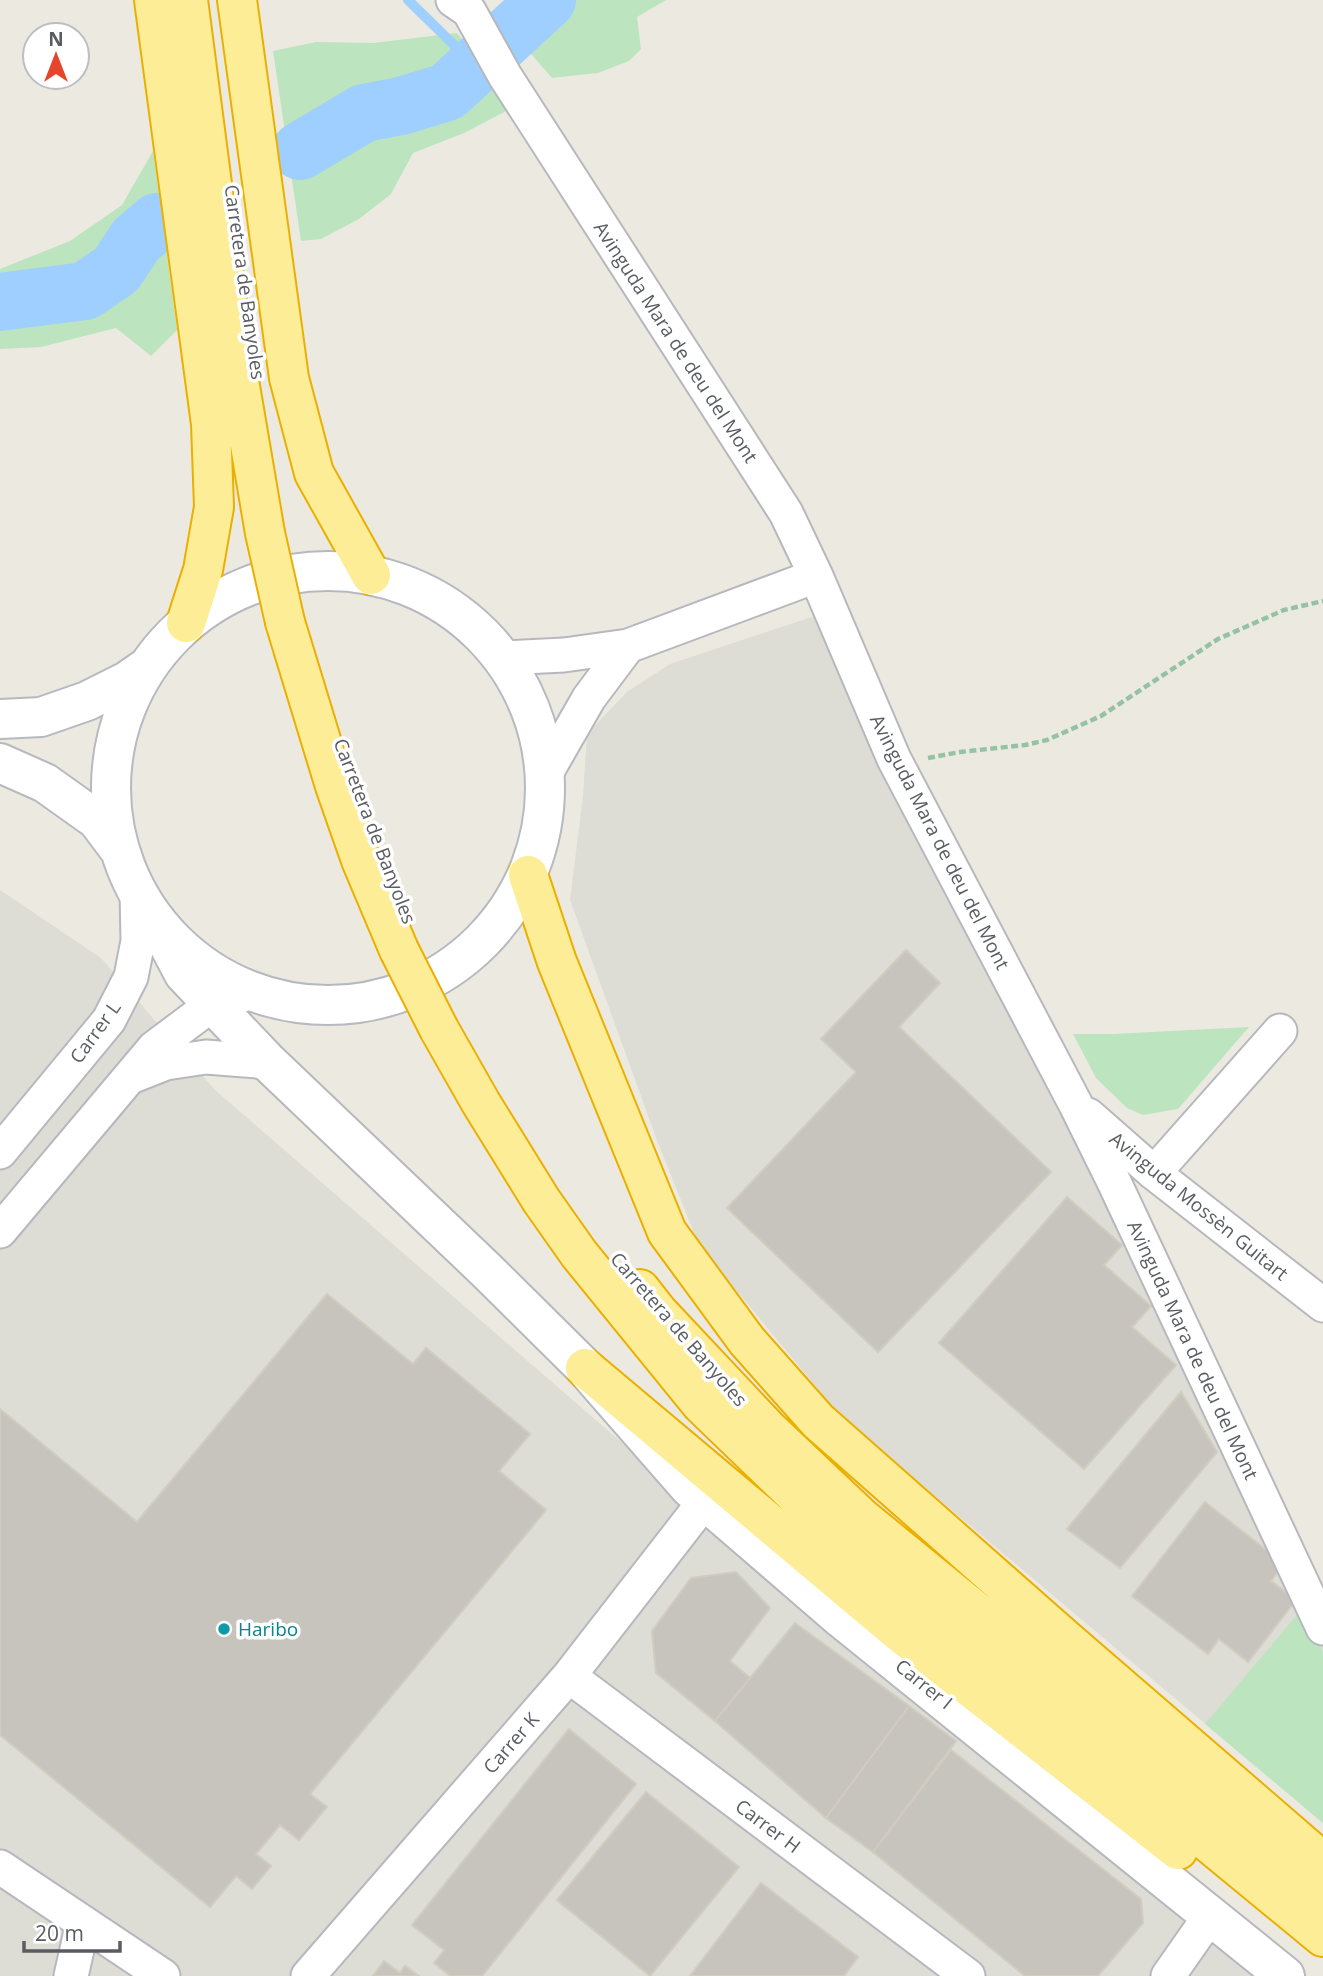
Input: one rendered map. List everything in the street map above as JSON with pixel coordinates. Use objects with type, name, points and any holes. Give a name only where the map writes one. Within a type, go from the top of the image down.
[{"type":"highway","points":[[154,0],[211,424],[214,507],[203,570],[186,623]]},
{"type":"highway","points":[[188,0],[233,345],[274,531]]},
{"type":"highway","name":"Carretera de Banyoles","points":[[206,0],[265,429],[274,531],[294,620],[335,786],[361,860],[408,945],[447,1024],[588,1223],[658,1312],[767,1428],[862,1518],[1323,1895]]},
{"type":"highway","points":[[237,0],[289,378],[314,473],[371,575]]},
{"type":"highway","points":[[528,875],[557,962],[667,1232],[747,1341],[818,1421],[1323,1862]]},
{"type":"highway","points":[[447,1024],[481,1102],[541,1200],[579,1254],[701,1404],[848,1546],[1323,1937]]},
{"type":"highway","points":[[585,1368],[899,1632],[1323,1964]]},
{"type":"main road","points":[[119,849],[111,802],[113,754],[125,709],[147,667],[165,643],[186,623],[227,595],[273,578],[322,570],[371,575],[422,592],[467,620],[503,658],[533,713],[546,773],[545,808],[539,842],[528,875],[508,911],[481,942],[449,968],[413,988],[374,1000],[333,1004],[292,1002],[252,991],[216,974],[184,950],[146,906]]},
{"type":"main road","points":[[0,719],[41,717],[87,701],[127,681],[147,667]]},
{"type":"main road","points":[[0,763],[45,783],[97,820],[119,849]]},
{"type":"main road","name":"Carrer I","points":[[119,849],[127,871],[184,974],[268,1062],[585,1368],[704,1502],[842,1619],[1285,1976]]},
{"type":"street","name":"Avinguda Mara de deu del Mont","points":[[469,10],[505,76],[786,513],[897,764],[1115,1184],[1323,1628]]},
{"type":"street","points":[[503,658],[628,646],[816,576]]},
{"type":"street","points":[[546,773],[589,698],[628,646]]},
{"type":"street","name":"Carrer L","points":[[0,1152],[108,1020],[131,977],[146,906]]},
{"type":"street","points":[[0,1231],[154,1048],[202,1013],[252,991]]},
{"type":"street","points":[[1154,1173],[1280,1031]]},
{"type":"street","points":[[128,1078],[166,1063],[206,1057],[268,1062]]},
{"type":"street","name":"Avinguda Mossèn Guitart","points":[[1076,1105],[1154,1173],[1323,1305]]},
{"type":"street","name":"Carrer K","points":[[308,1976],[569,1676],[704,1502]]},
{"type":"street","name":"Carrer H","points":[[569,1676],[968,1976]]},
{"type":"street","points":[[0,1867],[163,1976]]},
{"type":"street","points":[[1168,1976],[1210,1916]]},
{"type":"street","points":[[71,1976],[83,1923]]},
{"type":"path","points":[[897,764],[1047,740],[1101,716],[1218,639],[1284,610],[1323,601]]},
{"type":"shaded area","points":[[830,611],[1323,1628],[1323,1823],[840,1416],[699,1245],[658,1143],[570,900],[583,796],[587,734],[627,692],[670,664]]},
{"type":"shaded area","points":[[0,890],[101,958],[215,1090],[650,1467],[1275,1976],[0,1976]]},
{"type":"green space","points":[[506,0],[666,0],[637,17],[641,49],[629,61],[598,73],[552,78],[512,32]]},
{"type":"green space","points":[[457,33],[514,107],[464,133],[413,153],[391,194],[359,219],[321,239],[301,241],[273,51],[316,42],[373,43]]},
{"type":"green space","points":[[153,151],[177,330],[151,356],[116,328],[41,347],[0,349],[0,269],[70,241],[122,205]]},
{"type":"green space","points":[[1249,1027],[1178,1109],[1143,1115],[1127,1108],[1096,1078],[1073,1034],[1113,1034]]},
{"type":"green space","points":[[1302,1609],[1323,1652],[1323,1823],[1205,1724]]},
{"type":"building","points":[[906,950],[940,983],[899,1027],[1051,1172],[878,1352],[727,1208],[856,1072],[821,1039]]},
{"type":"building","points":[[1067,1197],[1122,1245],[1104,1265],[1151,1306],[1132,1327],[1176,1365],[1084,1469],[939,1343]]},
{"type":"building","name":"Haribo","points":[[327,1294],[413,1364],[426,1348],[530,1434],[499,1471],[546,1510],[310,1794],[327,1807],[299,1840],[280,1825],[256,1854],[271,1866],[252,1889],[236,1876],[210,1907],[0,1735],[0,1409],[137,1522]]},
{"type":"building","points":[[1181,1392],[1217,1452],[1120,1568],[1067,1529]]},
{"type":"building","points":[[1205,1502],[1284,1564],[1271,1581],[1296,1600],[1248,1662],[1219,1639],[1208,1654],[1132,1596]]},
{"type":"building","points":[[736,1572],[770,1608],[730,1661],[750,1678],[715,1721],[656,1673],[652,1631],[691,1578]]},
{"type":"building","points":[[795,1623],[909,1706],[826,1818],[715,1721]]},
{"type":"building","points":[[909,1706],[956,1741],[873,1852],[826,1818]]},
{"type":"building","points":[[569,1729],[636,1784],[482,1976],[450,1976],[434,1963],[444,1950],[412,1925]]},
{"type":"building","points":[[951,1750],[1141,1899],[1143,1923],[1098,1976],[1025,1976],[873,1852]]},
{"type":"building","points":[[646,1792],[739,1867],[650,1976],[557,1900]]},
{"type":"building","points":[[761,1883],[858,1957],[844,1976],[690,1976]]},
{"type":"building","points":[[384,1961],[400,1973],[405,1966],[419,1976],[373,1976]]},
{"type":"waterway","points":[[408,0],[453,44],[471,69]]},
{"type":"waterway","points":[[300,151],[364,113],[401,106],[447,92],[547,0]]},
{"type":"waterway","points":[[0,302],[85,291],[116,270],[136,240],[157,222]]},
{"type":"place","name":"Haribo","points":[[224,1629]]}]
